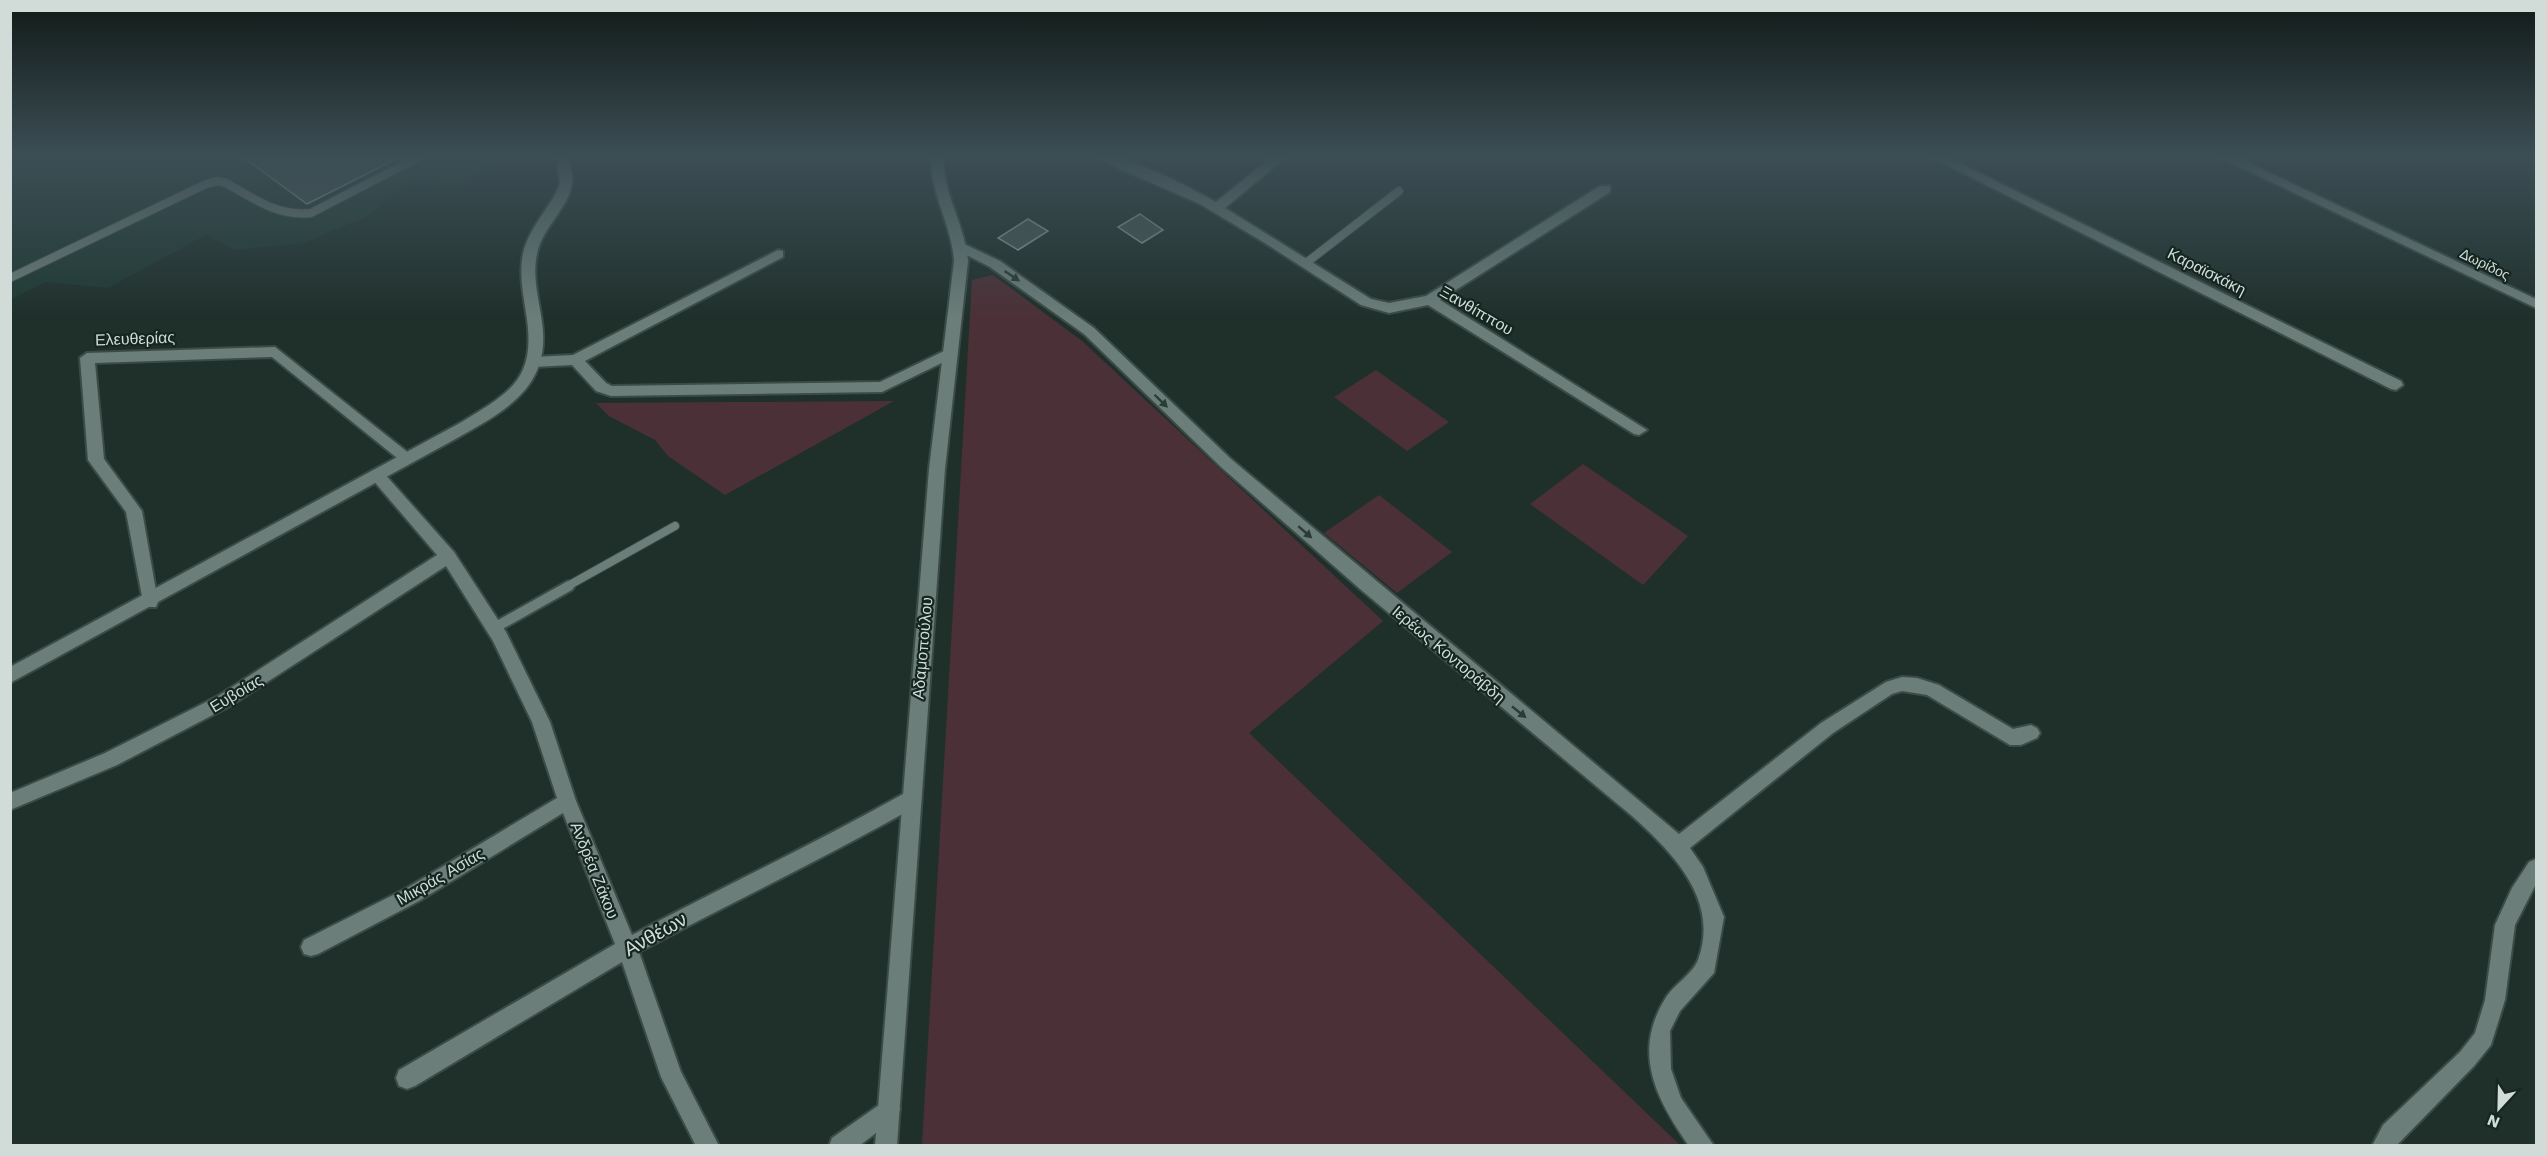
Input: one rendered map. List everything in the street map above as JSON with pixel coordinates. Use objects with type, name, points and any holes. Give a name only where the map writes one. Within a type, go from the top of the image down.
[{"type":"street","points":[[10,676],[150,602],[377,475],[486,412],[514,392],[527,379],[533,362],[537,336],[530,279],[530,253],[539,230],[551,211]]},
{"type":"street","name":"Αδαμοπούλου","points":[[886,1146],[909,800],[947,355],[962,247],[948,211]]},
{"type":"street","name":"Ξανθίππου","points":[[1222,211],[1373,305],[1389,308],[1430,300],[1638,430]]},
{"type":"street","points":[[1430,300],[1570,211]]},
{"type":"street","name":"Καραϊσκάκη","points":[[2056,211],[2396,385]]},
{"type":"street","name":"Δωρίδος","points":[[2339,211],[2536,304]]},
{"type":"street","name":"Ιερέως Κοντοράβδη","points":[[962,247],[995,264],[1089,331],[1235,471],[1383,599],[1639,810],[1678,846],[1696,873],[1714,917],[1707,966],[1673,1004],[1660,1030],[1660,1069],[1673,1105],[1703,1146]]},
{"type":"street","points":[[533,362],[576,360],[778,254]]},
{"type":"street","name":"Ελευθερίας","points":[[150,602],[134,511],[96,460],[87,358],[275,352],[407,458]]},
{"type":"street","points":[[576,360],[603,389],[882,387],[947,355]]},
{"type":"street","name":"Ανδρέα Ζάκου","points":[[377,475],[448,556],[494,628],[541,722],[567,801],[627,948],[672,1077],[708,1146]]},
{"type":"street","name":"Ευβοίας","points":[[10,802],[129,751],[224,701],[448,556]]},
{"type":"street","points":[[1678,846],[1827,728],[1886,689],[1902,684],[1917,685],[1933,690],[2010,737],[2021,737],[2031,733]]},
{"type":"street","name":"Ανθέων","points":[[407,1078],[627,948],[736,890],[820,851],[909,800]]},
{"type":"street","name":"Μικράς Ασίας","points":[[311,947],[411,895],[567,801]]},
{"type":"street","points":[[2383,1146],[2391,1133],[2484,1038],[2495,1000],[2505,925],[2519,894],[2536,868]]},
{"type":"street","points":[[840,1146],[889,1109]]},
{"type":"lane","points":[[10,278],[150,211]]},
{"type":"lane","points":[[278,211],[296,217],[315,211]]},
{"type":"lane","points":[[1306,263],[1373,211]]},
{"type":"lane","points":[[494,628],[675,526]]},
{"type":"shaded area","points":[[11,211],[373,211],[366,217],[304,243],[235,250],[206,235],[108,288],[46,282],[11,299]]},
{"type":"shaded area","points":[[993,275],[1082,341],[1383,621],[1249,733],[1680,1145],[922,1145],[972,280]]},
{"type":"shaded area","points":[[1376,370],[1449,422],[1407,451],[1334,397]]},
{"type":"shaded area","points":[[894,401],[725,495],[668,456],[655,440],[609,416],[596,403]]},
{"type":"shaded area","points":[[1583,464],[1688,536],[1643,585],[1530,504]]},
{"type":"shaded area","points":[[1379,495],[1452,552],[1397,593],[1324,533]]},
{"type":"building","points":[[1140,214],[1163,230],[1142,243],[1118,227]]},
{"type":"building","points":[[1028,219],[1048,231],[1018,250],[998,238]]}]
